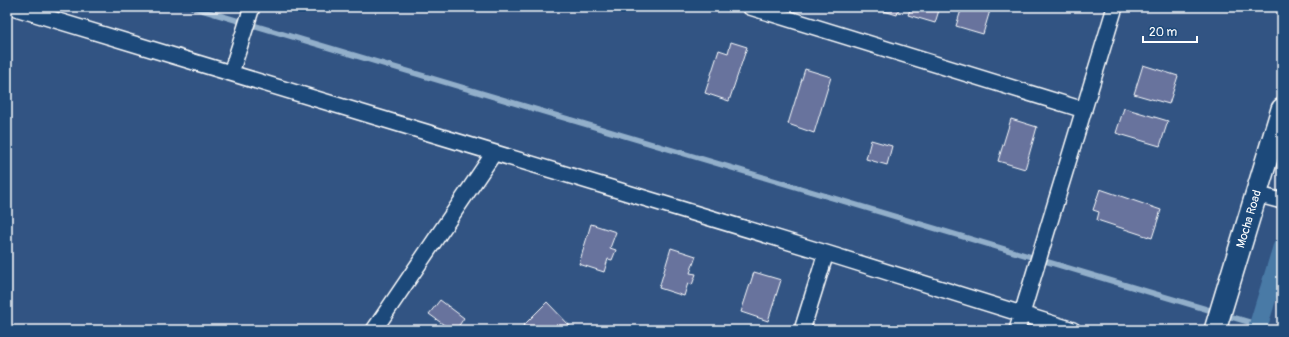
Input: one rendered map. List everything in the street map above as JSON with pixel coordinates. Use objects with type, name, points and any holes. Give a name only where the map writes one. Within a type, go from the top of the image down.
[{"type":"street","points":[[12,7],[826,253],[1073,330]]},
{"type":"street","points":[[232,73],[252,7]]},
{"type":"street","points":[[750,7],[1084,110]]},
{"type":"street","points":[[1017,330],[1115,7]]},
{"type":"street","name":"Mocha Road","points":[[1215,330],[1271,198],[1282,109]]},
{"type":"street","points":[[374,330],[494,153]]},
{"type":"street","points":[[802,330],[826,253]]},
{"type":"building","points":[[871,7],[899,7],[897,15]]},
{"type":"building","points":[[911,7],[940,7],[935,23],[908,15]]},
{"type":"building","points":[[962,7],[991,7],[983,34],[956,26]]},
{"type":"building","points":[[731,42],[747,47],[729,101],[705,93],[719,50],[728,53]]},
{"type":"building","points":[[1143,65],[1178,76],[1169,104],[1134,94]]},
{"type":"building","points":[[805,69],[831,77],[814,133],[788,124]]},
{"type":"building","points":[[1124,108],[1168,121],[1160,146],[1116,133]]},
{"type":"building","points":[[1011,119],[1037,127],[1025,169],[998,161]]},
{"type":"building","points":[[871,140],[892,146],[887,165],[866,159]]},
{"type":"building","points":[[1100,189],[1161,210],[1152,238],[1097,220],[1099,212],[1093,210]]},
{"type":"building","points":[[591,224],[616,232],[610,248],[616,250],[612,260],[608,259],[604,272],[579,264]]},
{"type":"building","points":[[671,248],[696,256],[690,273],[696,274],[692,285],[688,283],[684,296],[659,288]]},
{"type":"building","points":[[754,272],[781,280],[768,321],[741,312]]},
{"type":"building","points":[[440,300],[464,318],[456,330],[451,330],[429,314]]},
{"type":"building","points":[[547,302],[572,328],[571,330],[519,330]]},
{"type":"waterway","points":[[192,7],[1216,312]]},
{"type":"waterway","points":[[1257,330],[1282,248]]},
{"type":"waterway","points":[[1225,315],[1259,325]]}]
